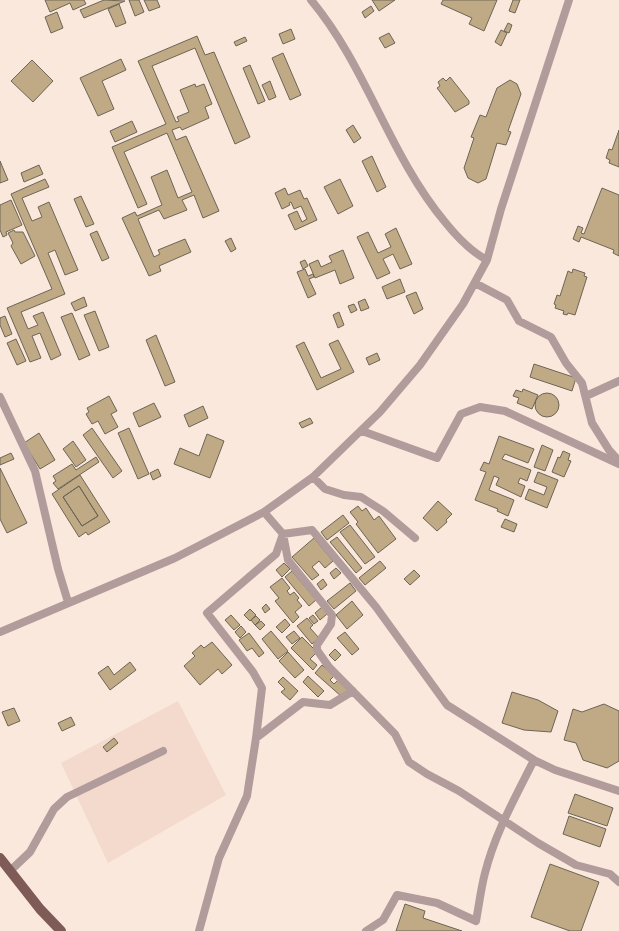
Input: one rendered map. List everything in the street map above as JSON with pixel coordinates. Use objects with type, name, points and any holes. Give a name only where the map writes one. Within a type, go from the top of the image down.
[{"type":"main road","points":[[0,858],[40,909],[61,931]]},
{"type":"street","points":[[312,0],[346,52],[396,147],[434,209],[474,253],[487,260]]},
{"type":"street","points":[[0,632],[68,602],[176,558],[264,512],[313,477],[362,431],[420,365],[463,304],[487,260],[501,210],[569,0]]},
{"type":"street","points":[[475,283],[507,300],[519,320],[550,337],[582,383],[592,423],[619,463]]},
{"type":"street","points":[[586,396],[619,381]]},
{"type":"street","points":[[0,397],[35,472],[58,569],[68,602]]},
{"type":"street","points":[[362,431],[437,458],[461,414],[480,407],[505,411],[619,463]]},
{"type":"street","points":[[313,477],[325,489],[344,495],[362,497],[383,511],[415,538]]},
{"type":"street","points":[[264,512],[283,534],[288,560],[332,615],[332,624],[317,645],[317,650],[329,667],[395,734],[406,757],[414,766],[460,791],[503,820],[576,865],[610,874],[619,882]]},
{"type":"street","points":[[283,534],[312,530],[376,607],[447,705],[534,760],[556,770],[619,791]]},
{"type":"street","points":[[199,931],[219,858],[247,796],[262,688],[253,672],[207,613],[276,554],[283,534]]},
{"type":"street","points":[[256,738],[303,702],[330,705],[353,690]]},
{"type":"street","points":[[10,870],[30,852],[54,809],[68,797],[163,751]]},
{"type":"street","points":[[366,931],[383,920],[397,895],[437,903],[476,921],[485,872],[503,820],[534,760]]},
{"type":"shaded area","points":[[178,701],[226,795],[108,863],[61,763]]},
{"type":"building","points":[[45,0],[84,0],[86,4],[73,10],[70,3],[50,12]]},
{"type":"building","points":[[104,0],[125,1],[84,18],[80,10]]},
{"type":"building","points":[[129,0],[139,0],[144,12],[135,16]]},
{"type":"building","points":[[144,0],[157,0],[160,7],[149,11]]},
{"type":"building","points":[[372,0],[395,0],[379,11]]},
{"type":"building","points":[[443,0],[497,0],[484,31],[469,24],[472,18],[441,4]]},
{"type":"building","points":[[513,0],[520,0],[515,13],[509,11]]},
{"type":"building","points":[[119,4],[126,23],[116,27],[108,9]]},
{"type":"building","points":[[371,6],[374,11],[365,18],[362,12]]},
{"type":"building","points":[[57,12],[63,28],[51,33],[45,17]]},
{"type":"building","points":[[508,23],[512,25],[509,33],[504,31]]},
{"type":"building","points":[[291,29],[295,39],[283,44],[279,34]]},
{"type":"building","points":[[501,30],[507,33],[501,46],[495,42]]},
{"type":"building","points":[[389,33],[395,43],[385,48],[379,38]]},
{"type":"building","points":[[197,36],[205,55],[214,52],[250,137],[235,144],[195,48],[152,66],[176,122],[179,121],[177,117],[189,112],[180,90],[195,84],[196,87],[204,84],[212,104],[205,107],[209,118],[182,130],[180,127],[172,130],[176,140],[186,136],[219,211],[203,218],[194,195],[182,200],[187,210],[164,219],[159,210],[138,219],[154,257],[160,254],[158,250],[185,239],[191,252],[159,266],[161,271],[149,276],[122,218],[135,212],[137,216],[162,205],[151,177],[167,170],[178,198],[192,192],[167,133],[124,152],[147,204],[138,208],[112,147],[166,124],[138,61]]},
{"type":"building","points":[[245,37],[247,41],[236,46],[234,42]]},
{"type":"building","points":[[283,53],[301,95],[290,100],[272,58]]},
{"type":"building","points":[[121,59],[126,70],[102,81],[114,109],[98,116],[80,78]]},
{"type":"building","points":[[32,60],[53,81],[33,102],[11,81]]},
{"type":"building","points":[[250,65],[265,101],[258,104],[243,68]]},
{"type":"building","points":[[450,77],[469,101],[469,104],[455,112],[437,88],[440,86],[438,82],[443,78],[446,81]]},
{"type":"building","points":[[510,80],[517,84],[521,94],[508,131],[511,132],[506,145],[497,143],[486,179],[478,183],[468,178],[464,168],[474,138],[471,137],[480,115],[486,117],[497,88]]},
{"type":"building","points":[[270,81],[276,97],[269,100],[262,85]]},
{"type":"building","points":[[132,121],[137,132],[115,142],[110,131]]},
{"type":"building","points":[[353,125],[361,138],[354,143],[346,130]]},
{"type":"building","points":[[619,130],[619,167],[609,163],[610,160],[606,158],[609,149],[612,150]]},
{"type":"building","points":[[372,156],[386,187],[377,192],[362,161]]},
{"type":"building","points":[[0,161],[8,180],[0,183]]},
{"type":"building","points":[[39,165],[43,174],[24,182],[21,173]]},
{"type":"building","points":[[45,179],[49,187],[22,198],[32,221],[42,217],[38,207],[49,202],[78,270],[65,275],[55,250],[48,253],[65,294],[21,312],[28,329],[38,325],[33,316],[43,312],[61,355],[51,360],[40,333],[32,336],[41,358],[30,362],[7,308],[52,289],[11,194]]},
{"type":"building","points":[[340,179],[353,206],[338,214],[324,187]]},
{"type":"building","points":[[285,188],[288,195],[300,190],[304,199],[307,198],[317,220],[295,230],[288,215],[297,211],[302,222],[307,219],[301,206],[294,209],[291,202],[289,203],[290,205],[282,209],[275,193]]},
{"type":"building","points":[[602,188],[619,195],[619,256],[613,253],[614,250],[581,237],[579,242],[573,239],[578,226],[583,228],[581,233],[584,234]]},
{"type":"building","points":[[81,196],[94,224],[86,227],[74,199]]},
{"type":"building","points":[[11,200],[22,225],[6,232],[7,235],[3,237],[0,230],[0,205]]},
{"type":"building","points":[[396,228],[412,264],[400,269],[393,254],[383,259],[390,273],[377,279],[357,237],[368,232],[378,253],[391,247],[385,234]]},
{"type":"building","points":[[14,230],[15,232],[23,232],[35,256],[21,264],[11,246],[13,243],[8,233]]},
{"type":"building","points":[[97,231],[109,258],[102,261],[90,234]]},
{"type":"building","points":[[231,238],[236,249],[231,252],[225,241]]},
{"type":"building","points":[[343,250],[354,278],[340,284],[335,270],[315,278],[309,264],[318,260],[321,267],[332,262],[329,256]]},
{"type":"building","points":[[305,260],[308,266],[303,269],[300,262]]},
{"type":"building","points":[[305,269],[308,276],[313,274],[314,277],[309,279],[316,294],[308,298],[297,272]]},
{"type":"building","points":[[573,269],[585,273],[584,276],[587,277],[575,315],[568,313],[567,315],[563,314],[564,311],[555,308],[556,305],[554,304],[557,295],[560,296],[568,271],[572,273]]},
{"type":"building","points":[[400,279],[405,292],[387,299],[382,287]]},
{"type":"building","points":[[416,292],[423,309],[414,314],[406,296]]},
{"type":"building","points":[[84,297],[87,306],[75,311],[71,303]]},
{"type":"building","points":[[365,299],[369,308],[361,311],[358,302]]},
{"type":"building","points":[[354,304],[357,310],[351,313],[348,306]]},
{"type":"building","points":[[95,311],[109,347],[99,351],[84,315]]},
{"type":"building","points":[[339,312],[344,325],[338,328],[333,315]]},
{"type":"building","points":[[72,313],[90,355],[79,360],[61,317]]},
{"type":"building","points":[[5,316],[12,334],[5,337],[0,325],[0,318]]},
{"type":"building","points":[[156,335],[175,382],[165,386],[146,340]]},
{"type":"building","points":[[16,339],[26,361],[17,365],[7,343]]},
{"type":"building","points":[[338,340],[354,372],[317,390],[296,346],[304,342],[321,378],[341,369],[329,344]]},
{"type":"building","points":[[377,353],[380,360],[369,365],[366,358]]},
{"type":"building","points":[[534,364],[576,378],[572,391],[530,377]]},
{"type":"building","points":[[523,389],[538,395],[532,409],[517,403],[519,398],[513,396],[516,390],[522,392]]},
{"type":"building","points":[[547,393],[555,397],[559,405],[555,413],[547,417],[539,413],[535,405],[539,397]]},
{"type":"building","points":[[109,396],[117,411],[111,414],[118,427],[105,434],[98,421],[92,424],[86,414],[89,412],[87,408]]},
{"type":"building","points":[[154,403],[161,417],[139,427],[133,413]]},
{"type":"building","points":[[203,406],[208,418],[189,427],[184,415]]},
{"type":"building","points":[[310,418],[313,423],[302,428],[299,423]]},
{"type":"building","points":[[92,428],[122,471],[113,478],[83,435]]},
{"type":"building","points":[[129,428],[149,474],[138,479],[118,433]]},
{"type":"building","points":[[39,433],[55,460],[40,469],[24,443]]},
{"type":"building","points":[[207,434],[224,441],[210,478],[174,464],[180,448],[199,456]]},
{"type":"building","points":[[499,436],[534,449],[528,463],[505,454],[502,459],[531,470],[527,481],[520,478],[518,483],[525,486],[521,497],[496,485],[499,478],[494,476],[489,490],[514,500],[508,516],[497,511],[498,509],[475,500],[486,472],[480,470],[484,462],[489,464]]},
{"type":"building","points":[[73,441],[86,460],[76,467],[63,449]]},
{"type":"building","points":[[542,445],[553,450],[545,471],[534,467]]},
{"type":"building","points":[[563,451],[570,454],[568,460],[571,461],[564,477],[552,472],[558,457],[560,458]]},
{"type":"building","points":[[11,453],[14,459],[0,465],[0,458]]},
{"type":"building","points":[[96,457],[99,462],[58,489],[53,483],[56,481],[53,476],[72,464],[76,470]]},
{"type":"building","points":[[0,468],[27,523],[7,533],[0,519]]},
{"type":"building","points":[[158,469],[161,476],[153,480],[150,473]]},
{"type":"building","points":[[538,472],[558,480],[547,508],[525,499],[529,489],[544,495],[547,487],[534,482]]},
{"type":"building","points":[[80,475],[110,522],[88,535],[86,532],[79,537],[52,494]],"holes":[[[79,486],[98,516],[82,526],[63,497]]]},
{"type":"building","points":[[79,486],[98,516],[82,526],[63,497]]},
{"type":"building","points":[[438,501],[452,514],[446,520],[447,522],[437,531],[423,518]]},
{"type":"building","points":[[358,506],[362,511],[366,508],[374,520],[379,516],[396,539],[378,553],[356,524],[358,522],[350,512]]},
{"type":"building","points":[[343,515],[349,523],[327,540],[321,532]]},
{"type":"building","points":[[505,519],[517,524],[514,532],[501,527]]},
{"type":"building","points":[[350,525],[375,557],[365,564],[340,532]]},
{"type":"building","points":[[337,537],[362,568],[356,573],[330,542]]},
{"type":"building","points":[[314,538],[333,561],[325,568],[319,561],[312,567],[319,575],[312,580],[292,557]]},
{"type":"building","points":[[380,561],[386,568],[365,585],[359,578]]},
{"type":"building","points":[[284,563],[290,569],[282,577],[276,570]]},
{"type":"building","points":[[336,568],[341,573],[334,579],[330,573]]},
{"type":"building","points":[[414,570],[420,576],[410,585],[404,579]]},
{"type":"building","points":[[292,571],[316,600],[309,606],[285,577]]},
{"type":"building","points":[[282,578],[290,588],[287,591],[290,595],[294,592],[299,598],[297,600],[302,606],[295,612],[299,617],[293,623],[275,601],[279,598],[270,587]]},
{"type":"building","points":[[323,579],[327,585],[321,590],[317,584]]},
{"type":"building","points":[[350,583],[356,591],[334,609],[327,601]]},
{"type":"building","points":[[352,601],[363,615],[347,629],[336,615]]},
{"type":"building","points":[[266,604],[270,609],[265,613],[262,608]]},
{"type":"building","points":[[322,607],[327,614],[320,620],[315,613]]},
{"type":"building","points":[[250,609],[256,615],[250,621],[244,615]]},
{"type":"building","points":[[231,615],[240,625],[234,630],[225,620]]},
{"type":"building","points":[[313,615],[318,621],[314,624],[309,618]]},
{"type":"building","points":[[256,616],[260,620],[255,625],[251,620]]},
{"type":"building","points":[[307,618],[313,625],[310,628],[319,638],[312,644],[297,626]]},
{"type":"building","points":[[285,619],[290,625],[282,633],[276,627]]},
{"type":"building","points":[[261,621],[265,625],[260,630],[255,625]]},
{"type":"building","points":[[241,626],[246,632],[240,638],[235,632]]},
{"type":"building","points":[[271,631],[288,651],[278,659],[262,639]]},
{"type":"building","points":[[294,631],[300,638],[292,644],[286,637]]},
{"type":"building","points":[[345,632],[359,649],[352,655],[337,638]]},
{"type":"building","points":[[249,633],[264,653],[259,657],[252,648],[247,651],[239,640]]},
{"type":"building","points":[[302,637],[317,652],[310,659],[317,665],[313,670],[291,648]]},
{"type":"building","points":[[212,642],[232,665],[222,674],[218,669],[200,685],[184,666],[195,656],[192,653],[201,645],[204,648]]},
{"type":"building","points":[[335,649],[341,655],[335,661],[329,655]]},
{"type":"building","points":[[288,652],[304,670],[295,678],[279,661]]},
{"type":"building","points":[[130,662],[136,670],[110,690],[98,673],[108,666],[114,675]]},
{"type":"building","points":[[322,665],[334,676],[330,680],[334,684],[340,678],[350,688],[342,697],[315,673]]},
{"type":"building","points":[[308,676],[324,691],[318,697],[303,682]]},
{"type":"building","points":[[283,677],[298,691],[290,700],[281,692],[285,689],[278,682]]},
{"type":"building","points":[[512,692],[538,700],[558,711],[551,732],[524,730],[502,723]]},
{"type":"building","points":[[604,704],[619,711],[619,761],[607,768],[583,760],[576,743],[564,740],[573,709],[582,712]]},
{"type":"building","points":[[14,708],[20,721],[8,726],[2,712]]},
{"type":"building","points":[[71,717],[75,725],[62,731],[58,723]]},
{"type":"building","points":[[114,738],[118,743],[107,752],[103,747]]},
{"type":"building","points":[[575,794],[613,808],[607,826],[568,813]]},
{"type":"building","points":[[569,816],[606,829],[600,847],[563,834]]},
{"type":"building","points":[[550,864],[599,882],[581,931],[570,931],[531,917]]},
{"type":"building","points":[[405,904],[425,911],[423,918],[462,931],[396,931]]}]
